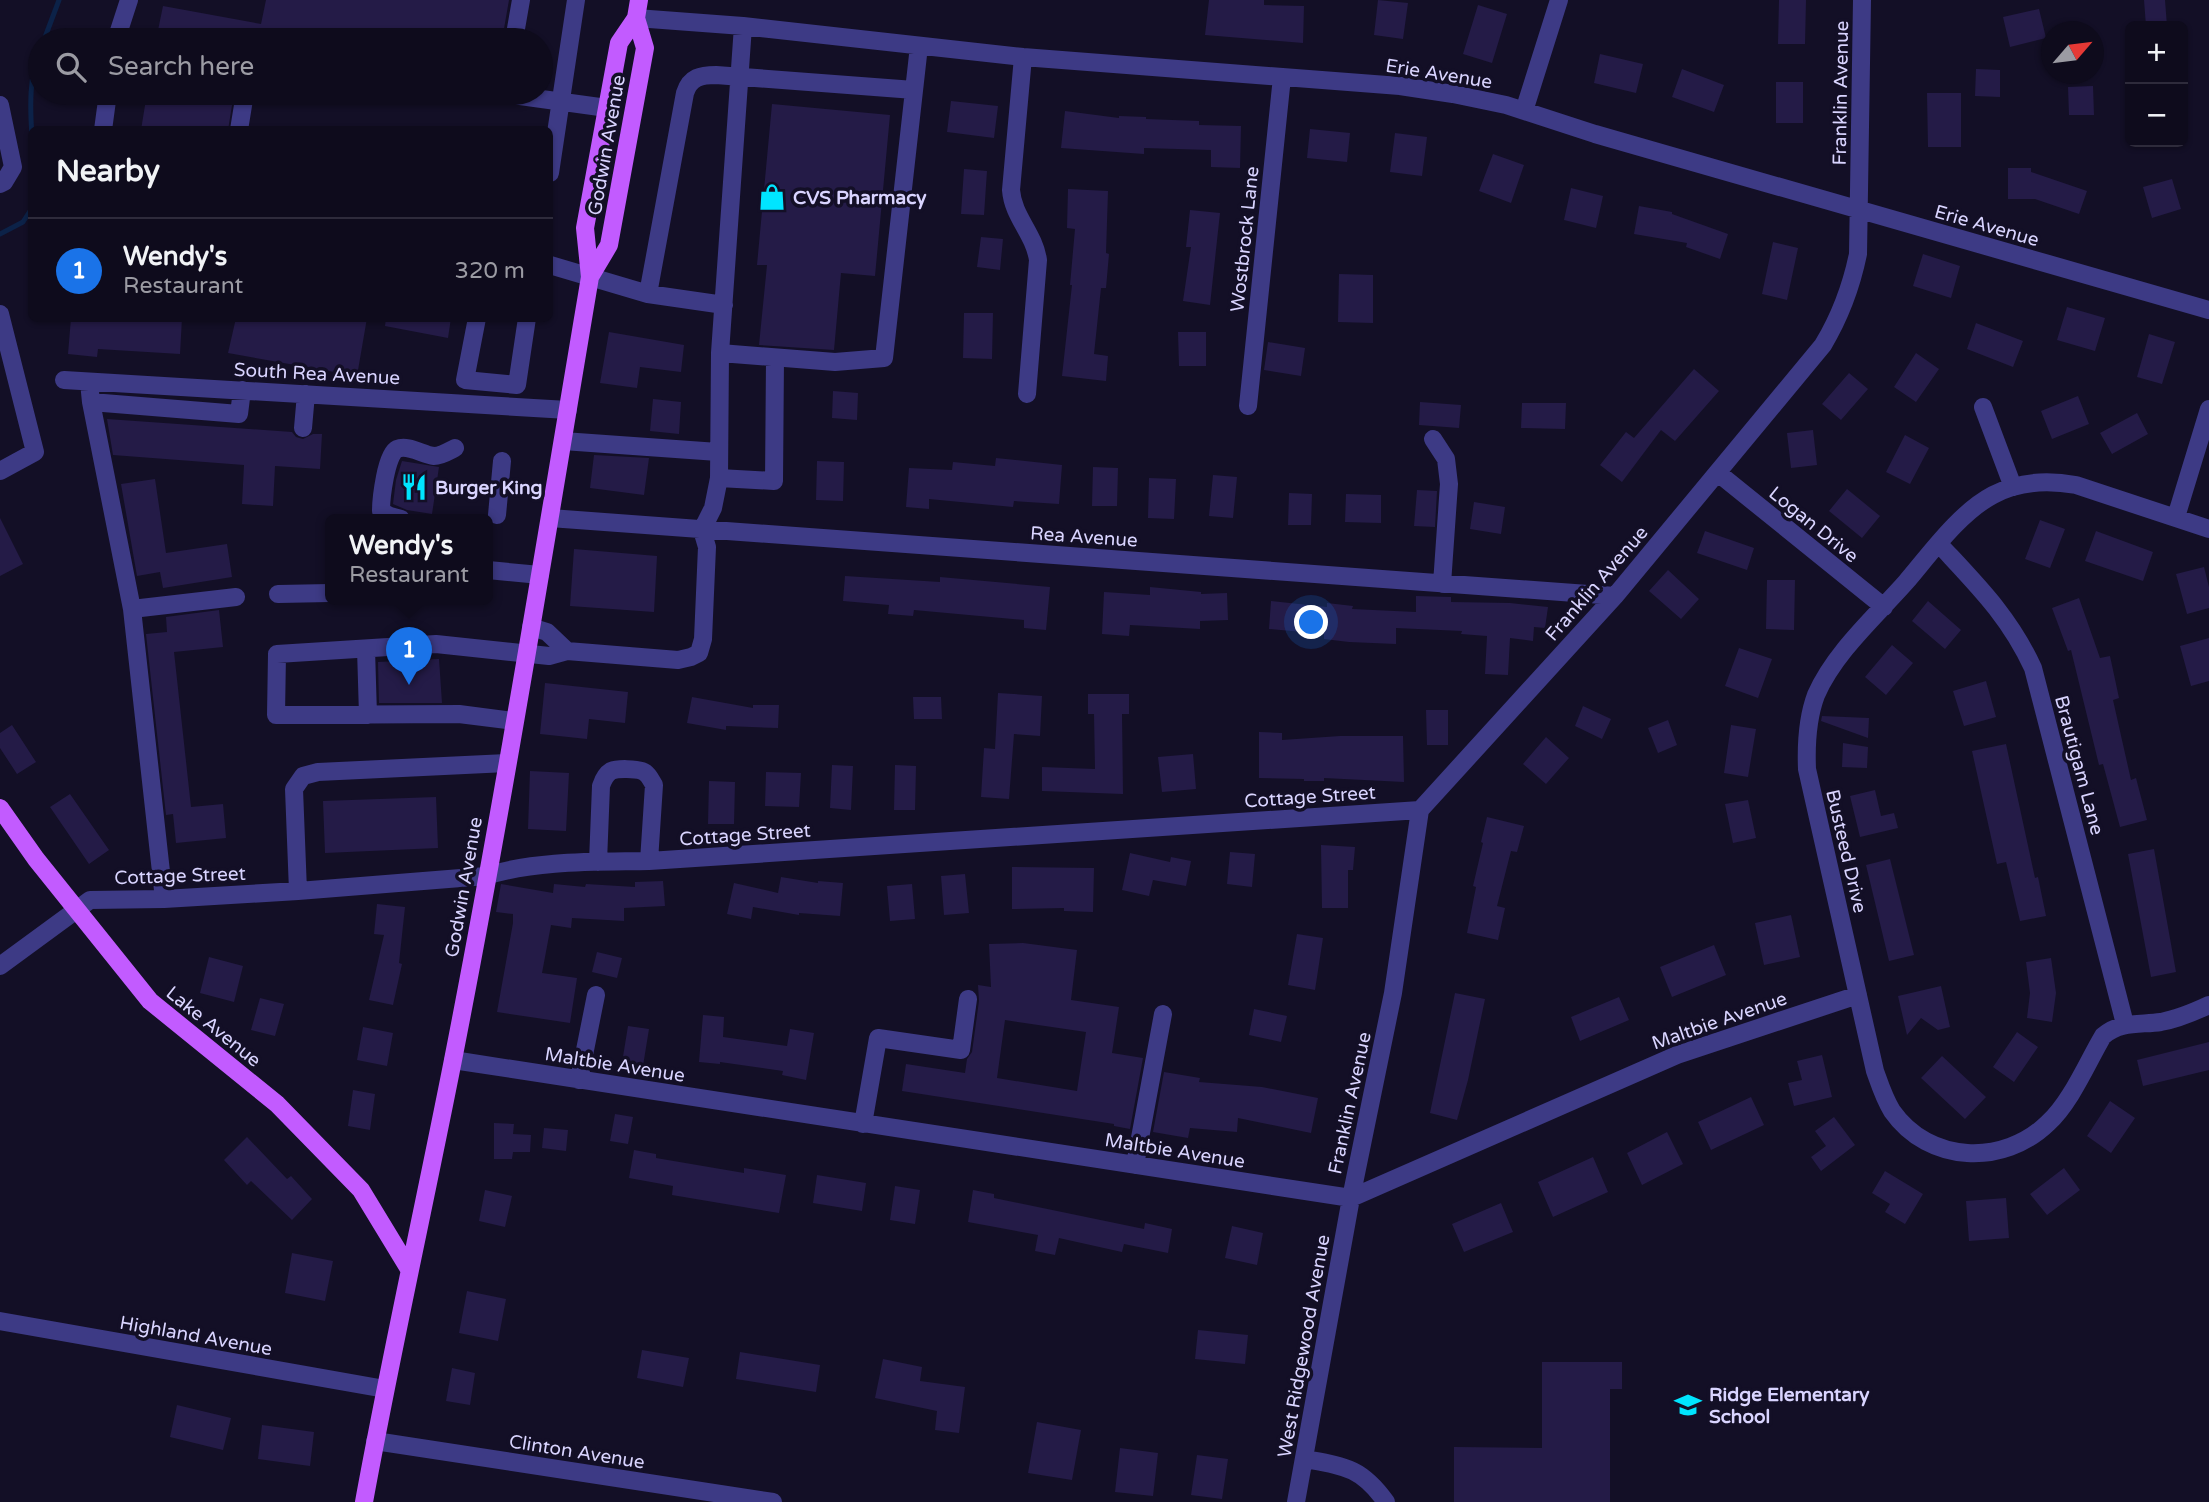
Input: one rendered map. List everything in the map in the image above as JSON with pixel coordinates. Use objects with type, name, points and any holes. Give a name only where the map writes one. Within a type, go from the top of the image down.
[{"type":"main road","name":"Godwin Avenue","points":[[364,1502],[453,1060],[550,518],[590,277],[585,228],[619,43],[637,9]]},
{"type":"main road","name":"Godwin Avenue","points":[[590,277],[609,245],[645,48],[637,9]]},
{"type":"main road","name":"Lake Avenue","points":[[0,808],[75,909],[150,1001],[277,1104],[361,1190],[409,1269]]},
{"type":"street","points":[[120,28],[129,0]]},
{"type":"street","points":[[516,28],[521,0]]},
{"type":"street","points":[[553,152],[576,0]]},
{"type":"street","points":[[1524,111],[1559,0]]},
{"type":"street","name":"Franklin Avenue","points":[[1352,1198],[1393,993],[1420,810],[1615,596],[1824,345],[1839,318],[1851,288],[1858,254],[1862,0]]},
{"type":"street","name":"Erie Avenue","points":[[637,9],[743,26],[1023,57],[1400,86],[1453,94],[1524,111],[1595,134],[2209,310]]},
{"type":"street","points":[[514,721],[459,714],[276,715],[277,654],[436,644],[548,656],[567,651],[678,660],[699,653],[703,639],[707,547],[702,530],[713,508],[719,478],[720,353],[743,26]]},
{"type":"street","points":[[720,353],[835,362],[884,358],[919,46]]},
{"type":"street","points":[[1023,57],[1011,190],[1017,215],[1036,245],[1038,260],[1027,394]]},
{"type":"street","points":[[648,294],[687,86],[696,78],[702,75],[914,90]]},
{"type":"street","name":"Wostbrock Lane","points":[[1248,406],[1282,77]]},
{"type":"street","points":[[553,102],[607,108]]},
{"type":"street","points":[[0,105],[13,167],[0,184]]},
{"type":"street","points":[[104,126],[106,105]]},
{"type":"street","points":[[240,126],[244,105]]},
{"type":"street","points":[[553,266],[648,294],[724,305]]},
{"type":"street","points":[[0,314],[35,452],[0,471]]},
{"type":"street","points":[[476,322],[465,380],[517,385],[526,322]]},
{"type":"street","points":[[719,478],[774,481],[775,359]]},
{"type":"street","name":"South Rea Avenue","points":[[64,380],[568,410]]},
{"type":"street","points":[[89,382],[90,402],[132,609],[163,899]]},
{"type":"street","points":[[492,405],[498,383]]},
{"type":"street","points":[[90,402],[239,414],[242,390]]},
{"type":"street","points":[[303,428],[306,394]]},
{"type":"street","points":[[1983,407],[2013,487]]},
{"type":"street","points":[[2176,517],[2209,409]]},
{"type":"street","points":[[1433,439],[1446,459],[1449,484],[1442,584]]},
{"type":"street","points":[[563,441],[718,452]]},
{"type":"street","points":[[386,514],[381,511],[381,499],[391,455],[396,449],[404,448],[437,456],[455,448]]},
{"type":"street","points":[[497,515],[502,461]]},
{"type":"street","name":"Logan Drive","points":[[1718,473],[1884,607]]},
{"type":"street","name":"Busteed Drive","points":[[2125,1024],[2113,1028],[2103,1036],[2064,1103],[2051,1121],[2035,1135],[2006,1149],[1972,1154],[1949,1151],[1927,1142],[1908,1129],[1884,1096],[1875,1071],[1807,769],[1808,723],[1827,674],[1972,509],[1992,496],[2035,482],[2068,483],[2209,529]]},
{"type":"street","name":"Rea Avenue","points":[[550,518],[1615,596]]},
{"type":"street","name":"Brautigam Lane","points":[[1940,544],[2001,611],[2021,641],[2033,668],[2125,1024]]},
{"type":"street","points":[[493,570],[540,575]]},
{"type":"street","points":[[278,594],[325,593]]},
{"type":"street","points":[[132,609],[236,597]]},
{"type":"street","points":[[531,627],[547,632],[567,651]]},
{"type":"street","points":[[366,649],[369,715]]},
{"type":"street","points":[[298,891],[293,789],[303,776],[318,772],[507,763]]},
{"type":"street","points":[[598,862],[601,786],[605,776],[611,771],[619,770],[642,771],[654,785],[649,861]]},
{"type":"street","name":"Cottage Street","points":[[75,909],[90,900],[163,899],[298,891],[486,876],[513,869],[598,862],[649,861],[1420,810]]},
{"type":"street","points":[[0,966],[75,909]]},
{"type":"street","points":[[579,1080],[596,995]]},
{"type":"street","name":"Maltbie Avenue","points":[[453,1060],[1352,1198],[1677,1055],[1858,995]]},
{"type":"street","points":[[863,1124],[878,1038],[961,1050],[968,999]]},
{"type":"street","points":[[2125,1024],[2161,1022],[2190,1014],[2209,1005]]},
{"type":"street","points":[[1135,1165],[1163,1014]]},
{"type":"street","name":"West Ridgewood Avenue","points":[[1296,1502],[1352,1198]]},
{"type":"street","name":"Highland Avenue","points":[[0,1321],[386,1389]]},
{"type":"street","name":"Clinton Avenue","points":[[375,1441],[773,1502]]},
{"type":"street","points":[[1304,1459],[1345,1466],[1357,1472],[1386,1502]]},
{"type":"building","points":[[266,0],[509,0],[504,28],[158,28],[163,6],[261,24]]},
{"type":"building","points":[[1209,0],[1264,0],[1264,5],[1304,6],[1303,43],[1205,35]]},
{"type":"building","points":[[1378,0],[1408,3],[1403,39],[1374,35]]},
{"type":"building","points":[[1779,0],[1806,0],[1805,44],[1778,44]]},
{"type":"building","points":[[2144,0],[2165,0],[2167,21],[2146,21]]},
{"type":"building","points":[[1478,5],[1507,14],[1492,63],[1463,54]]},
{"type":"building","points":[[2039,9],[2041,39],[2010,47],[2003,17]]},
{"type":"building","points":[[1600,54],[1643,64],[1636,93],[1594,83]]},
{"type":"building","points":[[1682,69],[1724,85],[1714,112],[1672,97]]},
{"type":"building","points":[[1976,69],[2000,70],[2000,97],[1975,96]]},
{"type":"building","points":[[1776,82],[1803,82],[1803,123],[1776,123]]},
{"type":"building","points":[[2093,86],[2094,115],[2069,115],[2068,87]]},
{"type":"building","points":[[1927,93],[1961,93],[1961,147],[1928,147]]},
{"type":"building","points":[[951,101],[998,106],[994,138],[947,132]]},
{"type":"building","points":[[772,104],[890,115],[875,276],[841,273],[834,350],[759,345],[767,265],[757,265]]},
{"type":"building","points":[[145,105],[232,105],[229,126],[142,126]]},
{"type":"building","points":[[1065,111],[1119,118],[1199,121],[1199,125],[1241,126],[1240,168],[1211,167],[1211,150],[1144,148],[1144,154],[1061,148]]},
{"type":"building","points":[[1310,129],[1350,133],[1347,162],[1307,158]]},
{"type":"building","points":[[1395,133],[1427,137],[1422,176],[1390,172]]},
{"type":"building","points":[[1493,154],[1524,165],[1511,203],[1479,191]]},
{"type":"building","points":[[2008,168],[2031,168],[2031,172],[2087,191],[2079,214],[2035,199],[2008,199]]},
{"type":"building","points":[[964,169],[987,171],[984,215],[961,214]]},
{"type":"building","points":[[2172,179],[2181,209],[2152,218],[2143,187]]},
{"type":"building","points":[[1571,188],[1603,196],[1596,228],[1564,220]]},
{"type":"building","points":[[1068,189],[1108,191],[1106,253],[1109,254],[1106,288],[1101,288],[1094,354],[1108,356],[1106,381],[1062,376],[1075,229],[1067,228]]},
{"type":"building","points":[[1639,206],[1672,212],[1728,234],[1720,259],[1686,247],[1687,243],[1634,234]]},
{"type":"building","points":[[1190,210],[1220,213],[1210,305],[1183,301],[1191,247],[1186,247]]},
{"type":"building","points":[[981,237],[1003,239],[1000,270],[977,267]]},
{"type":"building","points":[[1773,242],[1798,248],[1787,300],[1762,294]]},
{"type":"building","points":[[1923,254],[1960,266],[1951,298],[1913,286]]},
{"type":"building","points":[[1339,274],[1373,275],[1373,323],[1338,322]]},
{"type":"building","points":[[2067,307],[2105,318],[2095,351],[2057,340]]},
{"type":"building","points":[[964,313],[993,313],[992,359],[963,358]]},
{"type":"building","points":[[71,322],[182,322],[180,354],[98,349],[97,357],[68,354]]},
{"type":"building","points":[[235,322],[366,322],[357,376],[228,353]]},
{"type":"building","points":[[386,322],[450,322],[448,338],[385,326]]},
{"type":"building","points":[[1976,323],[2023,341],[2013,367],[1967,349]]},
{"type":"building","points":[[609,332],[684,345],[681,372],[640,367],[637,388],[600,383]]},
{"type":"building","points":[[1178,332],[1206,332],[1206,366],[1179,366]]},
{"type":"building","points":[[2149,334],[2175,342],[2162,384],[2137,377]]},
{"type":"building","points":[[1268,342],[1305,348],[1301,376],[1264,370]]},
{"type":"building","points":[[1916,353],[1939,369],[1916,402],[1894,387]]},
{"type":"building","points":[[1694,369],[1719,391],[1675,441],[1661,430],[1622,482],[1600,465],[1626,432],[1634,438]]},
{"type":"building","points":[[1849,373],[1868,389],[1841,420],[1822,404]]},
{"type":"building","points":[[833,391],[858,393],[857,420],[832,418]]},
{"type":"building","points":[[2078,396],[2089,424],[2052,439],[2041,411]]},
{"type":"building","points":[[653,399],[681,402],[679,434],[650,431]]},
{"type":"building","points":[[1420,402],[1461,405],[1459,428],[1419,425]]},
{"type":"building","points":[[1522,403],[1566,403],[1565,429],[1521,428]]},
{"type":"building","points":[[2137,413],[2148,434],[2112,454],[2100,433]]},
{"type":"building","points":[[107,419],[292,432],[303,439],[313,434],[322,434],[320,469],[275,466],[273,506],[242,504],[244,465],[113,455]]},
{"type":"building","points":[[1813,430],[1817,465],[1791,468],[1787,433]]},
{"type":"building","points":[[1905,435],[1929,448],[1910,484],[1886,472]]},
{"type":"building","points":[[594,455],[649,458],[644,495],[590,488]]},
{"type":"building","points":[[996,458],[1062,465],[1059,504],[1014,501],[1013,507],[929,499],[929,509],[906,507],[909,468],[952,470],[953,462],[995,466]]},
{"type":"building","name":"Burger King","points":[[402,461],[439,467],[432,514],[407,510],[393,504]]},
{"type":"building","points":[[817,461],[844,462],[843,501],[816,500]]},
{"type":"building","points":[[1093,467],[1118,468],[1117,506],[1092,506]]},
{"type":"building","points":[[1213,475],[1237,477],[1233,518],[1209,516]]},
{"type":"building","points":[[1149,478],[1176,479],[1174,519],[1148,518]]},
{"type":"building","points":[[155,479],[166,553],[227,544],[232,577],[163,588],[160,572],[137,576],[121,484]]},
{"type":"building","points":[[1847,489],[1880,516],[1862,538],[1829,511]]},
{"type":"building","points":[[1417,490],[1437,491],[1435,527],[1414,526]]},
{"type":"building","points":[[1289,493],[1312,494],[1311,525],[1288,525]]},
{"type":"building","points":[[1346,494],[1381,495],[1381,523],[1345,522]]},
{"type":"building","points":[[1474,502],[1505,507],[1501,534],[1470,529]]},
{"type":"building","points":[[0,518],[23,564],[0,576]]},
{"type":"building","points":[[2040,520],[2065,529],[2050,568],[2025,559]]},
{"type":"building","points":[[1705,531],[1754,548],[1747,570],[1697,553]]},
{"type":"building","points":[[2096,531],[2153,552],[2143,581],[2085,561]]},
{"type":"building","points":[[574,549],[657,556],[654,612],[570,606]]},
{"type":"building","points":[[2204,567],[2209,587],[2209,608],[2187,614],[2176,574]]},
{"type":"building","points":[[1668,570],[1699,599],[1681,619],[1649,591]]},
{"type":"building","points":[[845,576],[940,582],[940,577],[1050,587],[1046,630],[1024,628],[1024,620],[914,610],[913,616],[888,614],[889,605],[843,601]]},
{"type":"building","points":[[1767,580],[1795,580],[1794,630],[1766,629]]},
{"type":"building","points":[[1150,587],[1201,594],[1227,593],[1228,620],[1200,621],[1200,629],[1130,625],[1129,636],[1102,634],[1104,592],[1150,595]]},
{"type":"building","points":[[1416,596],[1451,597],[1451,602],[1548,607],[1545,628],[1534,627],[1533,641],[1510,638],[1508,675],[1485,674],[1487,636],[1461,634],[1462,631],[1396,628],[1396,644],[1349,642],[1324,639],[1324,634],[1269,629],[1271,601],[1327,607],[1327,603],[1353,606],[1352,609],[1416,612]]},
{"type":"building","points":[[2079,598],[2100,658],[2110,656],[2119,698],[2113,700],[2131,780],[2136,778],[2147,820],[2120,827],[2103,764],[2099,765],[2071,650],[2068,651],[2052,608]]},
{"type":"building","points":[[1928,601],[1961,630],[1945,649],[1912,621]]},
{"type":"building","points":[[219,610],[223,647],[174,652],[191,807],[223,804],[226,838],[176,843],[173,814],[166,815],[146,634],[167,632],[166,617]]},
{"type":"building","points":[[2209,638],[2209,681],[2191,686],[2180,646]]},
{"type":"building","points":[[1892,645],[1913,663],[1886,695],[1865,677]]},
{"type":"building","points":[[1739,648],[1772,659],[1758,698],[1725,686]]},
{"type":"building","points":[[439,659],[442,703],[379,703],[378,662]]},
{"type":"building","points":[[1986,681],[1996,717],[1964,726],[1953,691]]},
{"type":"building","points":[[545,683],[628,692],[625,723],[589,719],[587,739],[540,734]]},
{"type":"building","points":[[998,693],[1042,696],[1040,736],[1014,734],[1009,799],[981,797],[984,748],[995,749]]},
{"type":"building","points":[[1088,694],[1129,694],[1129,714],[1122,714],[1123,794],[1042,791],[1042,767],[1095,769],[1094,714],[1088,714]]},
{"type":"building","points":[[692,697],[753,708],[753,705],[779,705],[778,728],[726,726],[726,730],[687,723]]},
{"type":"building","points":[[913,697],[941,697],[942,719],[914,719]]},
{"type":"building","points":[[1583,706],[1611,719],[1602,739],[1575,726]]},
{"type":"building","points":[[1426,710],[1448,710],[1448,745],[1427,745]]},
{"type":"building","points":[[1822,716],[1869,718],[1868,738],[1821,721]]},
{"type":"building","points":[[1668,720],[1677,745],[1658,753],[1648,728]]},
{"type":"building","points":[[12,725],[36,762],[17,774],[0,748],[0,733]]},
{"type":"building","points":[[1731,725],[1756,729],[1748,777],[1724,773]]},
{"type":"building","points":[[1259,732],[1282,733],[1282,740],[1403,736],[1404,782],[1259,778]]},
{"type":"building","points":[[1546,737],[1569,758],[1546,784],[1523,764]]},
{"type":"building","points":[[1843,743],[1868,747],[1867,768],[1842,767]]},
{"type":"building","points":[[2006,744],[2035,878],[2038,877],[2046,916],[2020,921],[2006,862],[1997,864],[1972,751]]},
{"type":"building","points":[[1193,754],[1196,789],[1162,792],[1158,757]]},
{"type":"building","points":[[832,765],[853,766],[851,810],[830,808]]},
{"type":"building","points":[[895,765],[916,766],[915,810],[894,810]]},
{"type":"building","points":[[530,771],[569,773],[566,831],[528,829]]},
{"type":"building","points":[[766,772],[801,773],[799,807],[765,806]]},
{"type":"building","points":[[709,781],[735,782],[734,824],[708,824]]},
{"type":"building","points":[[1875,790],[1881,816],[1894,813],[1898,828],[1860,837],[1850,796]]},
{"type":"building","points":[[70,794],[109,850],[89,864],[50,807]]},
{"type":"building","points":[[436,797],[438,848],[325,853],[323,801]]},
{"type":"building","points":[[1748,800],[1756,838],[1733,843],[1725,804]]},
{"type":"building","points":[[1487,817],[1524,826],[1517,852],[1511,851],[1497,906],[1505,908],[1498,940],[1467,933]]},
{"type":"building","points":[[1321,845],[1355,847],[1353,870],[1348,870],[1348,908],[1322,908]]},
{"type":"building","points":[[2154,849],[2176,972],[2151,977],[2128,854]]},
{"type":"building","points":[[1230,852],[1255,854],[1252,887],[1227,884]]},
{"type":"building","points":[[1130,853],[1170,862],[1171,857],[1191,861],[1186,886],[1153,880],[1149,896],[1122,890]]},
{"type":"building","points":[[1890,859],[1914,955],[1889,961],[1866,865]]},
{"type":"building","points":[[1012,867],[1094,868],[1093,912],[1064,911],[1064,908],[1012,909]]},
{"type":"building","points":[[965,874],[969,913],[944,915],[941,876]]},
{"type":"building","points":[[781,877],[818,883],[843,883],[840,916],[799,915],[753,907],[751,919],[727,914],[734,883],[778,893]]},
{"type":"building","points":[[663,881],[665,906],[624,908],[624,921],[572,918],[571,928],[551,925],[542,973],[577,978],[570,1023],[497,1012],[513,923],[513,914],[496,912],[501,884],[553,893],[554,884],[635,887],[635,882]]},
{"type":"building","points":[[912,884],[915,919],[890,921],[887,886]]},
{"type":"building","points":[[377,904],[405,907],[399,963],[402,964],[393,1005],[369,1000],[384,935],[374,934]]},
{"type":"building","points":[[1791,915],[1800,957],[1764,965],[1755,923]]},
{"type":"building","points":[[1297,934],[1323,938],[1315,990],[1288,985]]},
{"type":"building","points":[[1023,943],[1077,950],[1071,1000],[1119,1007],[1112,1053],[1143,1058],[1130,1129],[1114,1124],[902,1091],[906,1064],[965,1073],[967,1059],[972,1052],[979,1001],[978,985],[991,987],[989,944]],"holes":[[[1005,1020],[1086,1032],[1077,1091],[997,1078]]]},
{"type":"building","points":[[1714,945],[1726,975],[1672,997],[1660,967]]},
{"type":"building","points":[[597,952],[622,958],[617,978],[592,972]]},
{"type":"building","points":[[209,957],[243,966],[234,1002],[200,993]]},
{"type":"building","points":[[2051,958],[2056,993],[2052,1022],[2027,1018],[2030,993],[2026,962]]},
{"type":"building","points":[[1941,986],[1950,1027],[1938,1030],[1921,1018],[1907,1035],[1898,996]]},
{"type":"building","points":[[1455,993],[1485,999],[1457,1120],[1430,1113]]},
{"type":"building","points":[[1619,997],[1629,1020],[1580,1041],[1571,1017]]},
{"type":"building","points":[[260,998],[284,1004],[275,1036],[251,1030]]},
{"type":"building","points":[[1254,1009],[1287,1016],[1281,1042],[1249,1035]]},
{"type":"building","points":[[703,1015],[724,1017],[723,1037],[787,1046],[790,1029],[814,1033],[806,1080],[782,1075],[783,1071],[720,1062],[699,1062]]},
{"type":"building","points":[[628,1026],[649,1029],[642,1072],[621,1069]]},
{"type":"building","points":[[363,1027],[393,1033],[387,1066],[357,1060]]},
{"type":"building","points":[[2017,1032],[2038,1047],[2014,1082],[1993,1067]]},
{"type":"building","points":[[2209,1042],[2209,1070],[2143,1086],[2137,1060]]},
{"type":"building","points":[[1822,1055],[1832,1097],[1794,1106],[1788,1083],[1802,1080],[1797,1061]]},
{"type":"building","points":[[1942,1056],[1986,1097],[1965,1119],[1921,1078]]},
{"type":"building","points":[[1164,1072],[1200,1078],[1199,1082],[1262,1087],[1318,1098],[1311,1133],[1238,1118],[1237,1132],[1190,1128],[1188,1138],[1153,1132]]},
{"type":"building","points":[[353,1090],[375,1094],[370,1130],[348,1126]]},
{"type":"building","points":[[1751,1097],[1764,1125],[1711,1150],[1698,1122]]},
{"type":"building","points":[[2110,1101],[2135,1118],[2111,1153],[2087,1136]]},
{"type":"building","points":[[615,1114],[633,1117],[628,1144],[610,1141]]},
{"type":"building","points":[[1834,1117],[1855,1145],[1821,1171],[1811,1157],[1826,1146],[1815,1131]]},
{"type":"building","points":[[494,1123],[514,1124],[513,1134],[531,1135],[530,1152],[513,1152],[512,1159],[494,1159]]},
{"type":"building","points":[[544,1128],[568,1130],[566,1151],[542,1148]]},
{"type":"building","points":[[1667,1132],[1683,1164],[1642,1185],[1627,1153]]},
{"type":"building","points":[[247,1137],[287,1179],[291,1176],[312,1199],[292,1220],[251,1181],[247,1185],[224,1160]]},
{"type":"building","points":[[634,1150],[656,1154],[656,1158],[744,1173],[744,1168],[786,1175],[779,1213],[672,1195],[673,1186],[629,1178]]},
{"type":"building","points":[[1593,1157],[1608,1192],[1553,1217],[1538,1182]]},
{"type":"building","points":[[2064,1168],[2080,1190],[2047,1215],[2030,1194]]},
{"type":"building","points":[[1885,1171],[1923,1194],[1905,1224],[1885,1212],[1890,1204],[1872,1193]]},
{"type":"building","points":[[817,1175],[866,1183],[862,1211],[813,1203]]},
{"type":"building","points":[[895,1186],[920,1190],[915,1224],[890,1220]]},
{"type":"building","points":[[485,1190],[512,1196],[505,1227],[479,1221]]},
{"type":"building","points":[[973,1190],[994,1194],[994,1198],[1144,1229],[1145,1223],[1172,1229],[1168,1253],[1124,1244],[1122,1252],[1059,1238],[1055,1255],[1035,1251],[1038,1235],[968,1222]]},
{"type":"building","points":[[2006,1198],[2009,1238],[1969,1241],[1966,1201]]},
{"type":"building","points":[[1501,1203],[1513,1232],[1464,1252],[1452,1224]]},
{"type":"building","points":[[1232,1226],[1263,1233],[1257,1265],[1225,1258]]},
{"type":"building","points":[[292,1253],[333,1261],[325,1301],[285,1293]]},
{"type":"building","points":[[467,1291],[506,1299],[498,1341],[459,1333]]},
{"type":"building","points":[[1198,1330],[1248,1335],[1245,1364],[1195,1359]]},
{"type":"building","points":[[642,1350],[689,1358],[683,1387],[637,1378]]},
{"type":"building","points":[[740,1352],[820,1365],[816,1392],[736,1379]]},
{"type":"building","points":[[883,1359],[922,1367],[920,1381],[965,1387],[959,1433],[935,1430],[937,1411],[875,1398]]},
{"type":"building","points":[[1542,1362],[1622,1362],[1622,1389],[1610,1389],[1610,1502],[1454,1502],[1454,1447],[1542,1448]]},
{"type":"building","points":[[452,1368],[475,1373],[470,1405],[446,1401]]},
{"type":"building","points":[[177,1405],[231,1418],[223,1450],[170,1437]]},
{"type":"building","points":[[1037,1422],[1081,1430],[1072,1480],[1028,1473]]},
{"type":"building","points":[[262,1425],[314,1432],[310,1466],[258,1459]]},
{"type":"building","points":[[1120,1448],[1158,1453],[1153,1496],[1115,1492]]},
{"type":"building","points":[[1197,1455],[1228,1459],[1222,1499],[1191,1495]]},
{"type":"waterway","points":[[48,28],[59,0]]},
{"type":"waterway","points":[[31,105],[32,126]]},
{"type":"waterway","points":[[0,234],[23,222],[28,214]]},
{"type":"place","name":"CVS Pharmacy","points":[[772,197]]},
{"type":"place","name":"Burger King","points":[[414,487]]},
{"type":"place","name":"Wendy's","points":[[409,685]]},
{"type":"place","name":"Ridge Elementary School","points":[[1688,1405]]}]
